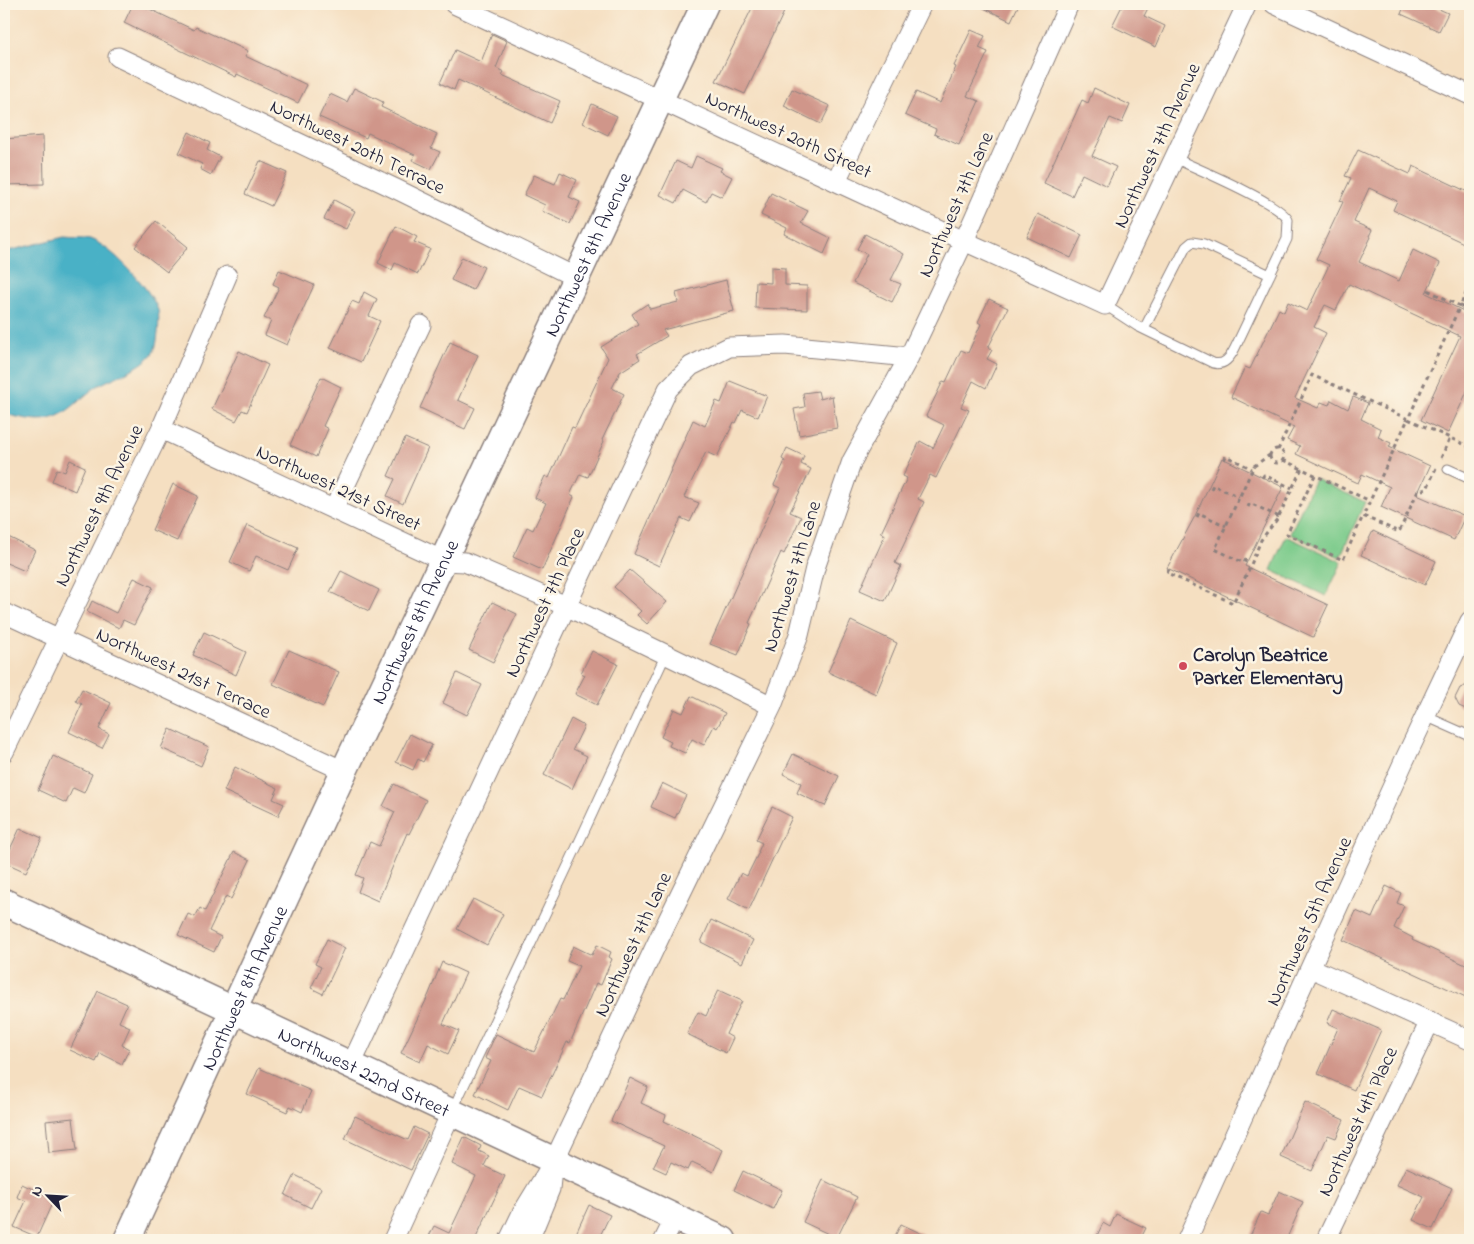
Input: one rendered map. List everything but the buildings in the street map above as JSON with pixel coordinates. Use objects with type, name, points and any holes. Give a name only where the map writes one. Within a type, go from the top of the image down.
[{"type":"street","name":"Northwest 20th Street","points":[[454,4],[1105,305]]},
{"type":"street","name":"Northwest 8th Avenue","points":[[127,1240],[344,771],[705,4]]},
{"type":"street","points":[[836,181],[922,4]]},
{"type":"street","name":"Northwest 7th Lane","points":[[509,1240],[521,1215],[554,1161],[772,706],[799,635],[815,568],[852,461],[909,357],[964,241],[1068,4]]},
{"type":"street","name":"Northwest 7th Avenue","points":[[1105,305],[1247,4]]},
{"type":"street","points":[[1274,4],[1470,95]]},
{"type":"street","name":"Northwest 20th Terrace","points":[[118,57],[396,189],[577,278]]},
{"type":"street","name":"Northwest 9th Avenue","points":[[4,752],[161,428],[227,276]]},
{"type":"street","points":[[334,509],[421,325]]},
{"type":"street","name":"Northwest 7th Place","points":[[351,1065],[668,388],[691,366],[729,347],[785,344],[909,357]]},
{"type":"street","name":"Northwest 21st Street","points":[[161,428],[444,561],[464,562],[566,606],[772,706]]},
{"type":"street","name":"Northwest 21st Terrace","points":[[4,613],[344,771]]},
{"type":"street","name":"Northwest 5th Avenue","points":[[1188,1240],[1425,716],[1470,621]]},
{"type":"street","name":"Northwest 22nd Street","points":[[4,902],[554,1161],[669,1229],[723,1240]]},
{"type":"street","points":[[1311,968],[1470,1040]]},
{"type":"street","name":"Northwest 4th Place","points":[[1326,1240],[1430,1021]]},
{"type":"street","points":[[393,1240],[451,1113]]},
{"type":"street","name":"Northwest 7th Lane","points":[[529,1240],[550,1190],[554,1161]]},
{"type":"lane","points":[[1105,305],[1144,329],[1212,363],[1224,363],[1231,356],[1287,239],[1289,229],[1286,216],[1261,200],[1174,158]]},
{"type":"lane","points":[[1144,329],[1186,246],[1192,242],[1204,244],[1270,275]]},
{"type":"lane","points":[[1448,469],[1470,480]]},
{"type":"lane","points":[[451,1113],[582,838],[666,654]]},
{"type":"lane","points":[[1425,716],[1470,736]]},
{"type":"path","points":[[1315,475],[1288,534],[1343,560],[1470,285]]},
{"type":"path","points":[[1427,290],[1470,310]]},
{"type":"path","points":[[1246,559],[1244,563],[1215,549],[1252,468],[1278,450],[1312,375],[1470,447]]},
{"type":"path","points":[[1363,516],[1399,532],[1418,491],[1427,489],[1450,438]]},
{"type":"path","points":[[1278,450],[1283,453],[1283,460]]},
{"type":"path","points":[[1271,454],[1272,460],[1275,463],[1280,463],[1283,460]]},
{"type":"path","points":[[1224,460],[1226,456],[1252,468]]},
{"type":"path","points":[[1283,460],[1370,501]]},
{"type":"path","points":[[1169,569],[1168,573],[1199,585],[1232,603],[1261,540],[1279,517],[1302,468]]},
{"type":"path","points":[[1262,478],[1264,475],[1292,488]]},
{"type":"path","points":[[1211,488],[1213,485],[1239,497]]},
{"type":"path","points":[[1248,506],[1250,503],[1279,517]]},
{"type":"path","points":[[1197,517],[1199,513],[1226,526]]},
{"type":"green space","points":[[1315,479],[1365,502],[1340,557],[1290,534]]},
{"type":"green space","points":[[1286,536],[1342,562],[1326,596],[1271,570]]},
{"type":"water","points":[[64,237],[87,238],[99,243],[119,259],[139,280],[158,310],[158,330],[154,351],[150,357],[136,367],[96,387],[68,410],[56,417],[38,420],[4,414],[4,252]]},
{"type":"place","name":"Carolyn Beatrice Parker Elementary","points":[[1183,666]]}]
